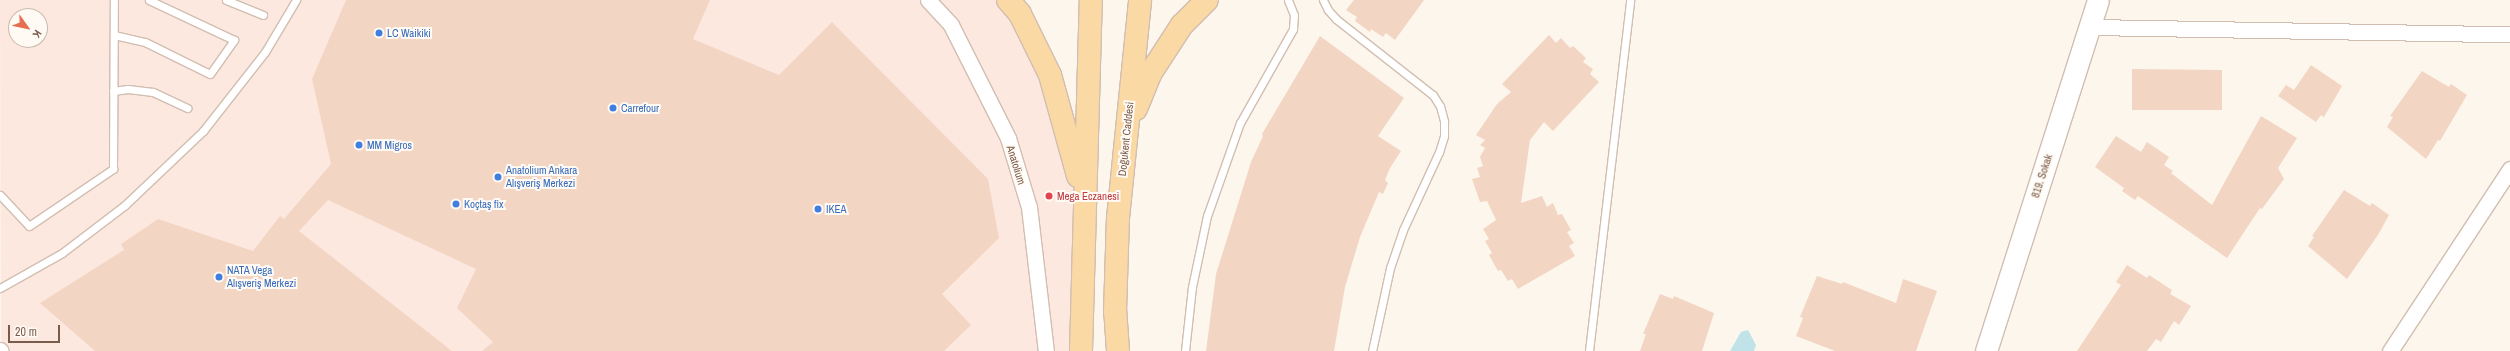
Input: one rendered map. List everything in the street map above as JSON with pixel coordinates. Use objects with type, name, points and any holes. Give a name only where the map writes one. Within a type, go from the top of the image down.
[{"type":"main road","points":[[1008,0],[1020,14],[1050,75],[1067,129],[1085,207]]},
{"type":"main road","points":[[1081,351],[1091,0]]},
{"type":"main road","name":"Doğukent Caddesi","points":[[1118,351],[1116,312],[1118,218],[1140,0]]},
{"type":"main road","points":[[1118,218],[1130,126],[1150,74],[1182,25],[1207,0]]},
{"type":"street","name":"Anatolium","points":[[928,0],[951,25],[1008,138],[1029,207],[1046,351]]},
{"type":"street","name":"819. Sokak","points":[[1986,351],[2098,0]]},
{"type":"street","points":[[2090,27],[2510,34]]},
{"type":"street","points":[[2390,351],[2510,169]]},
{"type":"lane","points":[[0,195],[30,226],[113,170],[114,0]]},
{"type":"lane","points":[[114,35],[145,42],[210,74],[234,40],[149,0]]},
{"type":"lane","points":[[226,0],[263,16]]},
{"type":"lane","points":[[0,288],[62,253],[125,205],[203,131],[265,52],[296,0]]},
{"type":"lane","points":[[1185,351],[1192,287],[1207,216],[1240,123],[1293,29],[1294,15],[1288,0]]},
{"type":"lane","points":[[1323,0],[1328,10],[1336,19],[1433,94],[1440,106],[1444,121],[1444,136],[1439,152],[1411,211],[1390,268],[1372,351]]},
{"type":"lane","points":[[1589,351],[1630,0]]},
{"type":"lane","points":[[113,91],[128,89],[153,92],[187,108]]},
{"type":"shaded area","points":[[0,0],[1008,0],[1020,14],[1085,207],[1081,351],[1,351]]},
{"type":"water","points":[[1748,330],[1756,345],[1754,351],[1730,351],[1741,332]]},
{"type":"building","points":[[346,0],[710,0],[693,39],[779,75],[832,22],[988,179],[999,238],[942,294],[971,325],[944,351],[482,351],[493,342],[457,308],[476,269],[328,200],[299,231],[452,351],[95,351],[40,303],[124,250],[121,244],[158,219],[253,251],[280,216],[284,219],[331,164],[312,79]]},
{"type":"building","points":[[1354,0],[1424,0],[1395,40],[1386,33],[1383,37],[1371,29],[1370,32],[1355,21],[1357,17],[1346,10]]},
{"type":"building","points":[[1549,35],[1556,43],[1561,38],[1570,48],[1573,46],[1586,58],[1583,62],[1593,69],[1590,74],[1599,82],[1553,131],[1544,122],[1530,140],[1521,203],[1542,196],[1547,207],[1553,203],[1558,215],[1562,214],[1571,230],[1567,232],[1574,243],[1569,246],[1575,256],[1518,289],[1512,279],[1508,281],[1501,270],[1498,271],[1489,255],[1492,253],[1485,241],[1489,239],[1483,229],[1496,220],[1487,201],[1480,202],[1472,179],[1480,177],[1477,168],[1483,166],[1480,157],[1485,148],[1480,145],[1485,140],[1476,135],[1497,104],[1511,92],[1502,84]]},
{"type":"building","points":[[1320,36],[1404,98],[1378,136],[1401,151],[1390,168],[1385,180],[1388,183],[1383,194],[1379,192],[1360,237],[1345,287],[1334,351],[1206,351],[1216,274],[1251,162],[1263,136],[1262,134]]},
{"type":"building","points":[[2311,65],[2342,86],[2324,117],[2321,115],[2316,122],[2278,96],[2286,85],[2294,90]]},
{"type":"building","points":[[2132,69],[2222,70],[2222,110],[2132,110]]},
{"type":"building","points":[[2422,71],[2449,87],[2451,84],[2467,95],[2440,141],[2438,140],[2426,159],[2387,127],[2393,117],[2390,116]]},
{"type":"building","points":[[2261,116],[2297,138],[2278,168],[2284,179],[2262,209],[2260,208],[2227,258],[2138,196],[2135,200],[2122,191],[2124,188],[2095,167],[2116,136],[2141,152],[2147,142],[2169,157],[2164,165],[2173,171],[2171,173],[2212,205]]},
{"type":"building","points":[[2344,190],[2370,206],[2372,203],[2389,215],[2378,235],[2347,279],[2308,246],[2314,237],[2312,236]]},
{"type":"building","points":[[2127,265],[2147,278],[2149,275],[2172,290],[2170,294],[2191,306],[2179,325],[2174,321],[2161,342],[2156,339],[2147,351],[2077,351],[2121,285],[2116,282]]},
{"type":"building","points":[[1817,276],[1842,284],[1843,282],[1896,303],[1903,279],[1937,291],[1916,351],[1835,351],[1796,336],[1803,318],[1800,317]]},
{"type":"building","points":[[1660,294],[1673,299],[1674,296],[1714,313],[1702,351],[1640,351],[1646,334],[1643,334]]},
{"type":"place","name":"LC Waikiki","points":[[379,33]]},
{"type":"place","name":"Carrefour","points":[[613,108]]},
{"type":"place","name":"MM Migros","points":[[359,145]]},
{"type":"place","name":"Anatolium Ankara Alışveriş Merkezi","points":[[498,177]]},
{"type":"place","name":"Mega Eczanesi","points":[[1049,196]]},
{"type":"place","name":"Koçtaş fix","points":[[456,204]]},
{"type":"place","name":"IKEA","points":[[818,209]]},
{"type":"place","name":"NATA Vega Alışveriş Merkezi","points":[[219,277]]}]
